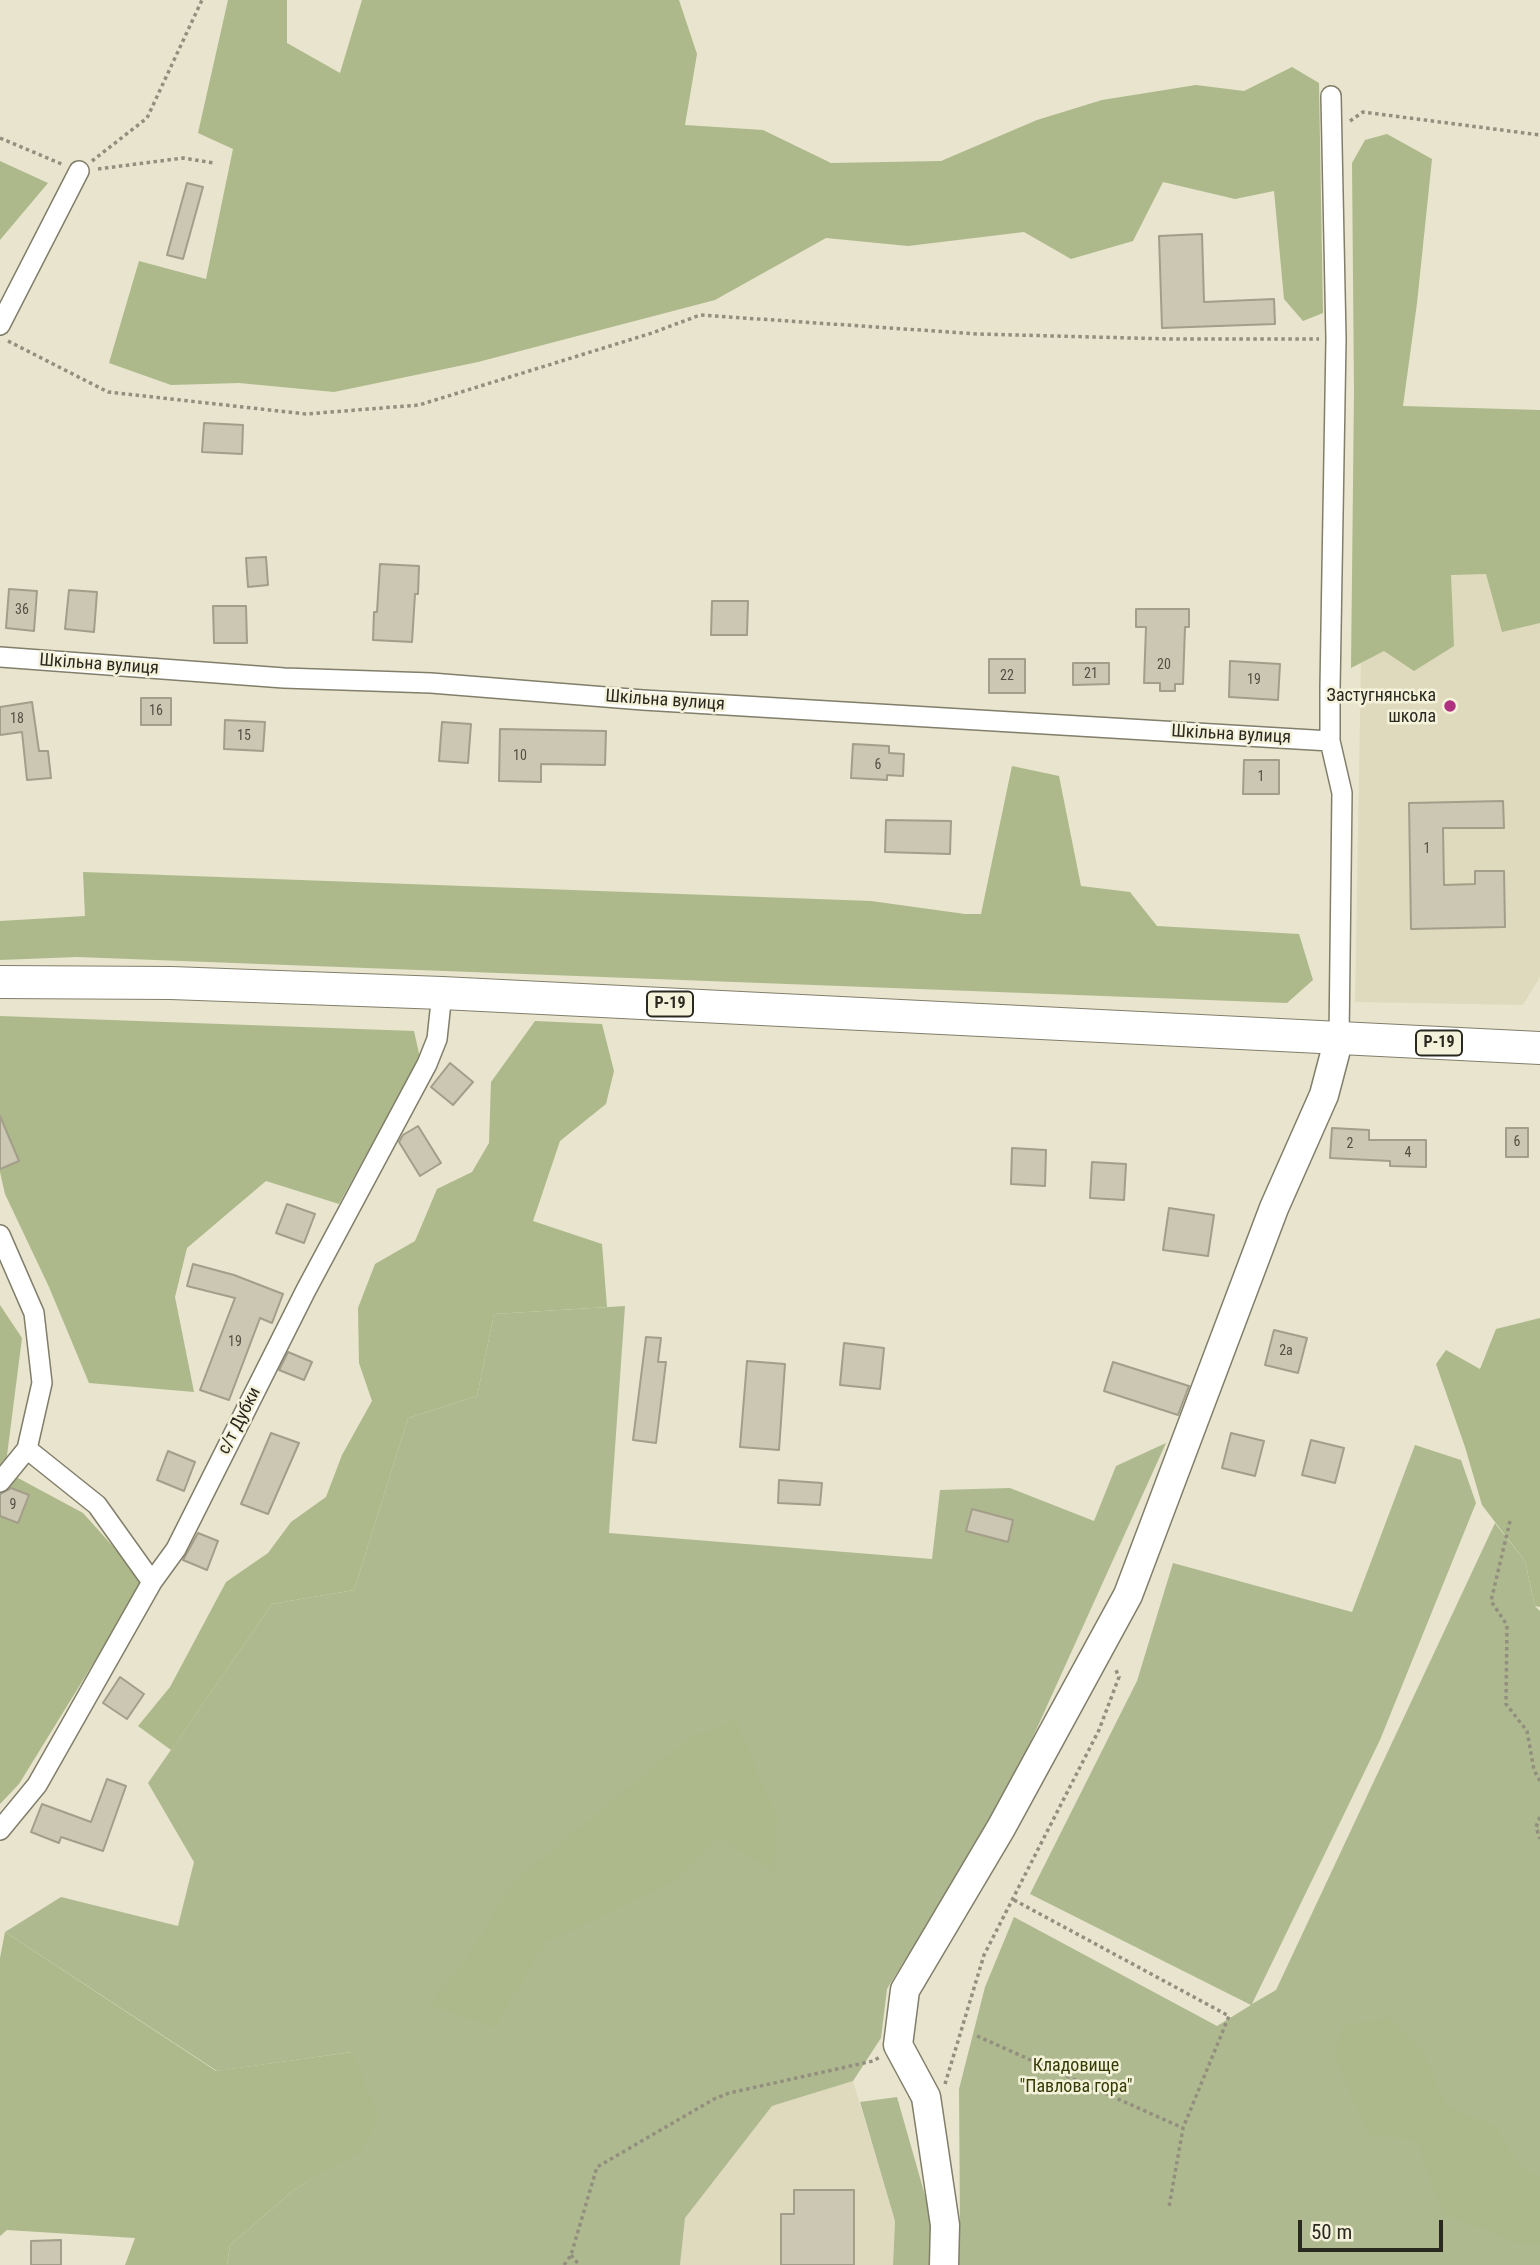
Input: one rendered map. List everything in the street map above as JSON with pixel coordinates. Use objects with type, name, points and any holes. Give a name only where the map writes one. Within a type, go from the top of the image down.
[{"type":"main road","name":"Р-19","points":[[0,982],[171,983],[442,993],[1540,1048]]},
{"type":"street","points":[[944,2265],[945,2225],[926,2096],[898,2045],[905,1990],[1001,1828],[1128,1595],[1270,1219],[1324,1095],[1339,1038],[1342,793],[1330,741],[1330,548],[1335,339],[1331,96]]},
{"type":"street","points":[[0,325],[79,171]]},
{"type":"street","name":"Шкільна вулиця","points":[[0,657],[257,676],[431,683],[656,701],[1330,741]]},
{"type":"street","name":"с/т Дубки","points":[[0,1830],[44,1773],[152,1582],[176,1549],[306,1290],[427,1064],[437,1039],[442,993]]},
{"type":"street","points":[[0,1235],[34,1313],[42,1384],[27,1449],[0,1482]]},
{"type":"street","points":[[27,1449],[97,1505],[152,1582]]},
{"type":"path","points":[[79,171],[147,118],[202,0]]},
{"type":"path","points":[[1331,134],[1363,112],[1540,135]]},
{"type":"path","points":[[0,138],[79,171],[183,158],[214,163]]},
{"type":"path","points":[[0,337],[108,392],[306,414],[419,405],[652,333],[701,315],[978,334],[1170,339],[1335,339]]},
{"type":"path","points":[[1510,1521],[1491,1601],[1507,1625],[1506,1704],[1527,1731],[1534,1770],[1540,1781]]},
{"type":"path","points":[[926,2096],[945,2084],[984,1955],[1099,1730],[1119,1677],[1105,1637]]},
{"type":"path","points":[[1540,1817],[1536,1826],[1540,1839]]},
{"type":"path","points":[[1014,1900],[1229,2016],[1183,2128],[1169,2207]]},
{"type":"path","points":[[976,2036],[1183,2128]]},
{"type":"path","points":[[564,2265],[571,2255],[597,2167],[729,2092],[873,2061],[898,2045]]},
{"type":"path","points":[[571,2255],[579,2265]]},
{"type":"shaded area","name":"Застугнянська школа","points":[[1365,432],[1540,436],[1540,977],[1523,1005],[1355,1002]]},
{"type":"shaded area","points":[[853,2081],[895,2221],[893,2265],[680,2265],[685,2218],[772,2106]]},
{"type":"green space","points":[[228,0],[287,0],[287,43],[340,73],[362,0],[679,0],[697,54],[685,125],[763,130],[831,163],[941,161],[1037,120],[1102,100],[1196,85],[1244,91],[1292,67],[1319,83],[1323,313],[1303,321],[1284,299],[1274,191],[1235,199],[1163,182],[1133,241],[1071,259],[1024,232],[908,246],[826,238],[715,300],[478,362],[334,392],[239,383],[171,385],[109,363],[139,261],[206,279],[233,149],[198,133]]},
{"type":"green space","points":[[1387,134],[1432,159],[1403,406],[1540,410],[1540,623],[1502,632],[1486,574],[1451,575],[1454,646],[1414,671],[1384,651],[1351,668],[1354,392],[1352,163],[1365,140]]},
{"type":"green space","points":[[0,161],[48,183],[0,240]]},
{"type":"green space","points":[[1012,766],[1059,776],[1081,886],[1130,892],[1157,926],[1299,934],[1313,980],[1287,1003],[77,957],[0,960],[0,921],[85,916],[83,872],[871,901],[981,914]]},
{"type":"green space","points":[[0,1016],[414,1031],[420,1058],[339,1204],[266,1181],[187,1248],[175,1297],[194,1392],[89,1383],[49,1287],[5,1194],[0,1172]]},
{"type":"green space","points":[[535,1021],[602,1024],[614,1071],[606,1104],[560,1141],[533,1221],[602,1244],[607,1307],[494,1314],[477,1396],[408,1418],[354,1590],[272,1604],[171,1750],[138,1726],[170,1687],[226,1582],[268,1553],[291,1522],[326,1497],[342,1455],[372,1401],[359,1363],[358,1308],[375,1264],[415,1241],[437,1189],[472,1172],[489,1143],[491,1082]]},
{"type":"green space","points":[[0,1305],[22,1338],[5,1471],[83,1513],[144,1581],[19,1784],[0,1804]]},
{"type":"green space","points":[[625,1306],[609,1533],[932,1559],[940,1490],[1010,1488],[1094,1521],[1116,1466],[1166,1443],[1008,1792],[887,1989],[881,2038],[853,2081],[772,2106],[685,2218],[680,2265],[227,2265],[230,2245],[295,2189],[361,2150],[352,2052],[217,2071],[5,1932],[61,1897],[178,1926],[194,1862],[148,1783],[272,1604],[354,1590],[408,1418],[477,1396],[494,1314]]},
{"type":"green space","points":[[1540,1318],[1540,1607],[1535,1606],[1525,1561],[1482,1505],[1436,1364],[1446,1350],[1480,1369],[1496,1329]]},
{"type":"green space","name":"Кладовище \"Павлова гора\"","points":[[1415,1445],[1461,1460],[1476,1503],[1380,1740],[1252,2004],[1276,1990],[1495,1523],[1525,1561],[1535,1606],[1540,1611],[1540,2265],[893,2265],[895,2221],[860,2102],[897,2097],[934,2227],[960,2228],[959,2089],[985,1987],[1014,1917],[1217,2026],[1251,2005],[1030,1894],[1137,1681],[1173,1563],[1352,1612]]},
{"type":"green space","points":[[736,1720],[778,1821],[773,1871],[718,1837],[678,1879],[545,1943],[494,2028],[429,2004],[468,1956],[511,1884],[689,1738]]},
{"type":"green space","points":[[5,1932],[216,2071],[352,2052],[379,2116],[361,2151],[295,2189],[230,2245],[227,2265],[125,2265],[135,2238],[7,2230],[0,2236],[0,1958]]},
{"type":"green space","points":[[1388,2017],[1421,2048],[1447,2106],[1495,2126],[1520,2165],[1540,2178],[1540,2245],[1526,2246],[1443,2214],[1416,2140],[1369,2135],[1335,2059],[1341,2027]]},
{"type":"building","points":[[187,183],[203,187],[183,259],[167,255]]},
{"type":"building","points":[[1202,234],[1204,302],[1274,299],[1275,324],[1162,328],[1159,236]]},
{"type":"building","points":[[204,423],[243,425],[242,454],[202,452]]},
{"type":"building","points":[[266,557],[268,585],[248,587],[246,558]]},
{"type":"building","points":[[380,564],[419,566],[412,642],[373,640]]},
{"type":"building","points":[[9,589],[37,591],[34,631],[6,628]]},
{"type":"building","points":[[69,590],[97,592],[94,632],[65,629]]},
{"type":"building","points":[[712,601],[748,601],[747,635],[711,635]]},
{"type":"building","points":[[213,606],[246,606],[247,643],[214,643]]},
{"type":"building","points":[[1136,609],[1189,609],[1189,627],[1185,627],[1183,684],[1175,684],[1175,691],[1160,691],[1160,683],[1144,683],[1146,627],[1136,627]]},
{"type":"building","points":[[989,659],[1025,659],[1025,693],[989,693]]},
{"type":"building","points":[[1230,661],[1280,664],[1278,700],[1229,697]]},
{"type":"building","points":[[1073,663],[1109,663],[1109,684],[1073,685]]},
{"type":"building","points":[[141,698],[171,698],[171,725],[141,725]]},
{"type":"building","points":[[32,702],[39,751],[48,751],[51,778],[27,780],[22,732],[0,735],[0,707]]},
{"type":"building","points":[[225,720],[265,722],[263,751],[224,749]]},
{"type":"building","points":[[442,722],[471,724],[468,763],[439,761]]},
{"type":"building","points":[[500,729],[606,731],[605,765],[541,764],[541,782],[499,781]]},
{"type":"building","points":[[853,744],[889,746],[889,753],[904,754],[903,776],[887,775],[887,780],[851,778]]},
{"type":"building","points":[[1244,760],[1279,760],[1279,794],[1243,794]]},
{"type":"building","points":[[1503,801],[1504,828],[1443,828],[1444,885],[1475,884],[1475,871],[1504,871],[1505,927],[1411,929],[1409,803]]},
{"type":"building","points":[[886,820],[951,821],[950,854],[885,852]]},
{"type":"building","points":[[450,1063],[473,1082],[453,1105],[431,1087]]},
{"type":"building","points":[[0,1116],[19,1161],[0,1169]]},
{"type":"building","points":[[418,1126],[441,1163],[420,1176],[399,1142],[403,1135]]},
{"type":"building","points":[[1332,1128],[1369,1130],[1369,1140],[1426,1140],[1426,1167],[1390,1166],[1390,1161],[1330,1158]]},
{"type":"building","points":[[1506,1128],[1528,1128],[1528,1157],[1506,1157]]},
{"type":"building","points":[[1012,1148],[1046,1150],[1045,1186],[1011,1184]]},
{"type":"building","points":[[1092,1162],[1126,1164],[1124,1200],[1090,1198]]},
{"type":"building","points":[[287,1204],[315,1214],[304,1243],[276,1233]]},
{"type":"building","points":[[1169,1208],[1214,1215],[1208,1256],[1163,1250]]},
{"type":"building","points":[[193,1264],[234,1275],[283,1294],[272,1323],[260,1318],[229,1400],[200,1390],[235,1298],[187,1286]]},
{"type":"building","points":[[1274,1330],[1307,1338],[1298,1373],[1265,1365]]},
{"type":"building","points":[[646,1337],[661,1338],[658,1362],[666,1362],[656,1443],[633,1440]]},
{"type":"building","points":[[844,1343],[884,1348],[880,1389],[840,1385]]},
{"type":"building","points":[[288,1352],[312,1362],[304,1380],[279,1370]]},
{"type":"building","points":[[747,1361],[785,1364],[779,1450],[740,1447]]},
{"type":"building","points":[[1113,1362],[1189,1386],[1178,1415],[1104,1391]]},
{"type":"building","points":[[271,1433],[299,1443],[268,1514],[241,1504]]},
{"type":"building","points":[[1231,1433],[1264,1441],[1255,1476],[1222,1468]]},
{"type":"building","points":[[1311,1440],[1344,1448],[1335,1483],[1302,1475]]},
{"type":"building","points":[[168,1451],[195,1462],[184,1491],[157,1480]]},
{"type":"building","points":[[779,1480],[822,1483],[820,1505],[778,1503]]},
{"type":"building","points":[[11,1488],[29,1495],[18,1523],[0,1516],[0,1494]]},
{"type":"building","points":[[972,1509],[1013,1520],[1008,1542],[966,1531]]},
{"type":"building","points":[[198,1533],[218,1541],[207,1570],[183,1560]]},
{"type":"building","points":[[120,1677],[144,1694],[127,1719],[103,1703]]},
{"type":"building","points":[[107,1779],[126,1786],[103,1851],[61,1837],[59,1843],[31,1832],[42,1804],[91,1822]]},
{"type":"building","points":[[794,2190],[854,2190],[854,2265],[781,2265],[781,2214],[794,2214]]},
{"type":"building","points":[[61,2240],[61,2265],[31,2265],[31,2241]]},
{"type":"place","name":"Застугнянська школа","points":[[1450,706]]}]
